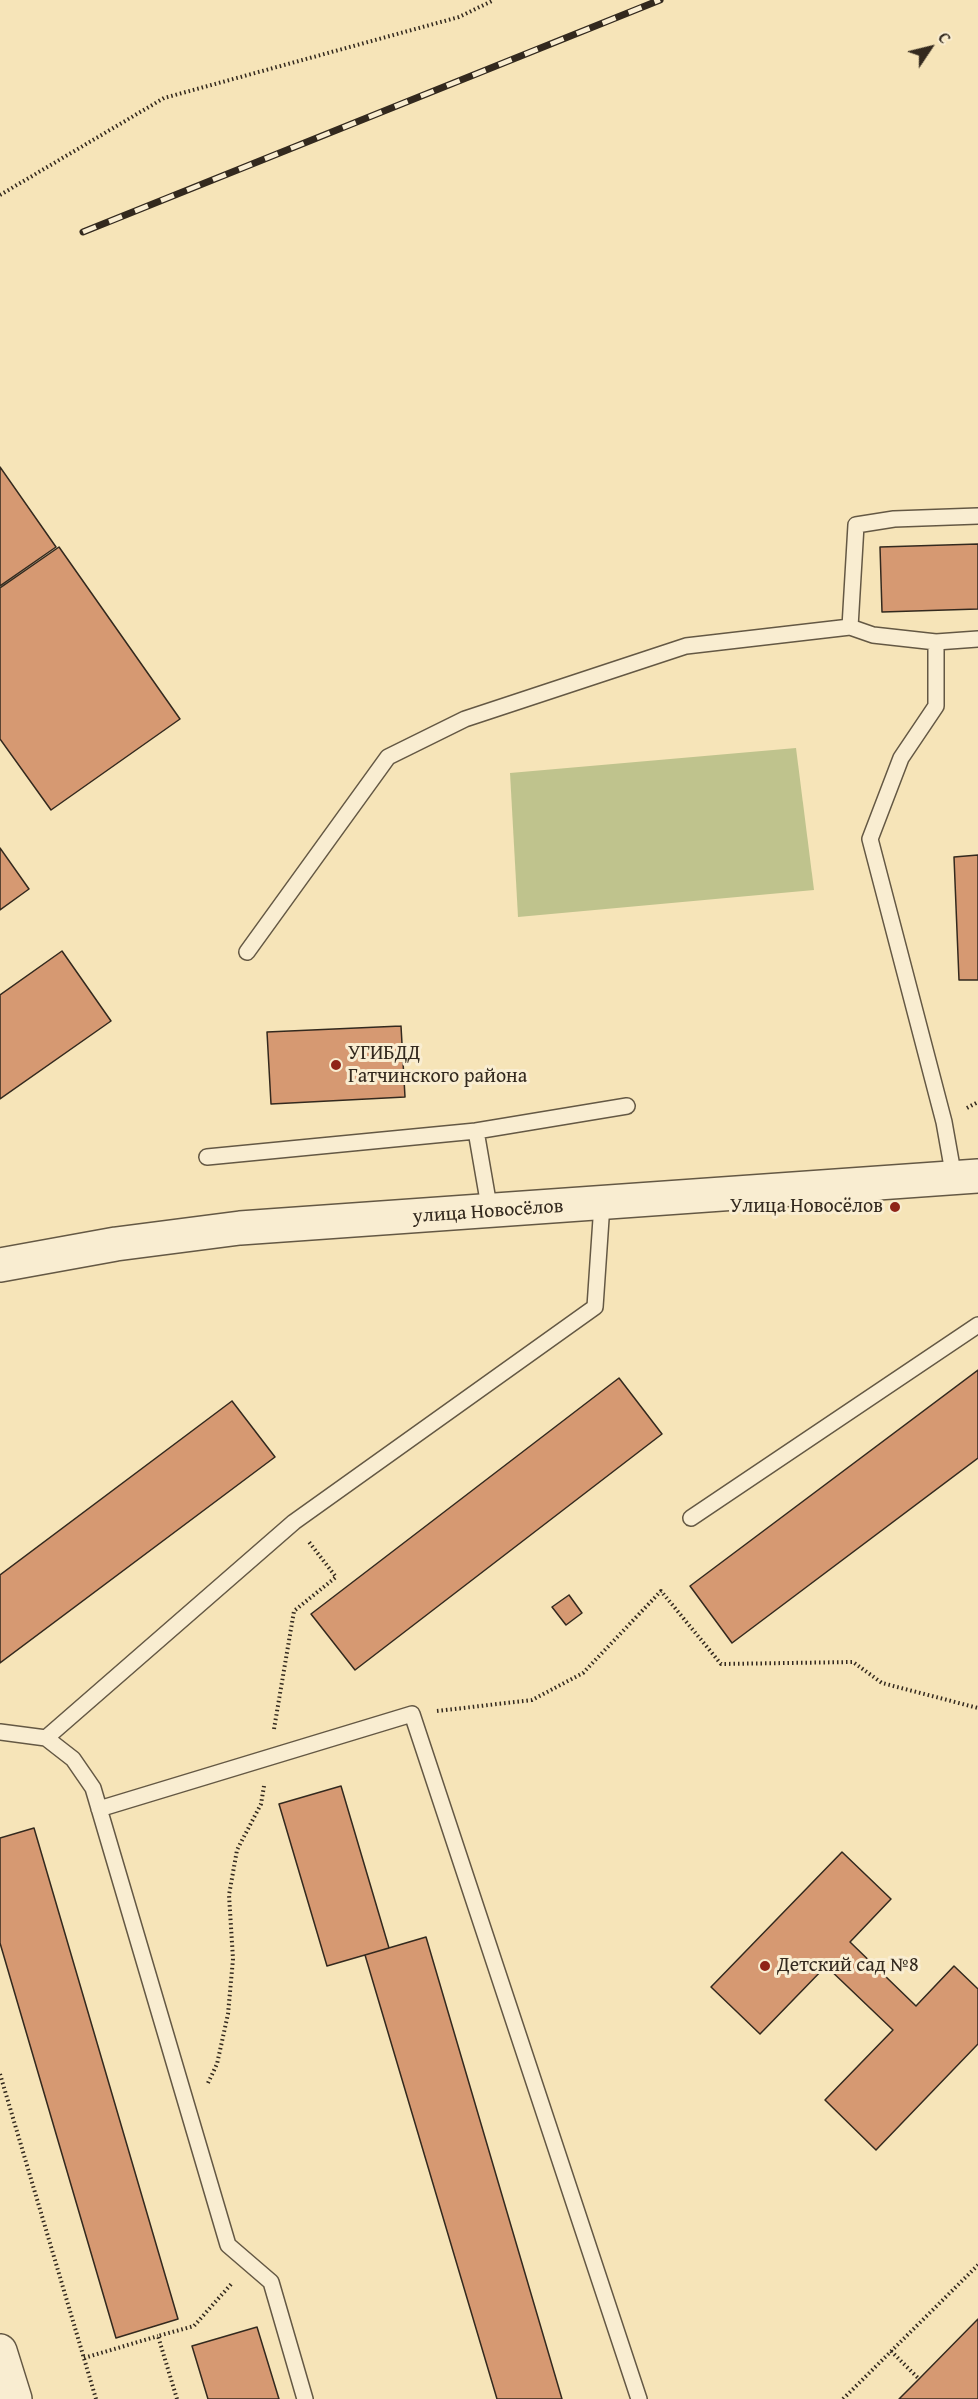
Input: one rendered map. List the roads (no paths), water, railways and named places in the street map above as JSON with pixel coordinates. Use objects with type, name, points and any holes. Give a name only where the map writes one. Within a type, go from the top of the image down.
[{"type":"street","name":"улица Новосёлов","points":[[0,1265],[116,1244],[240,1228],[966,1177]]},
{"type":"street","points":[[0,2351],[15,2399]]},
{"type":"lane","points":[[850,627],[856,525],[894,519],[978,516]]},
{"type":"lane","points":[[247,952],[388,757],[465,719],[686,646],[850,627],[873,635],[936,642],[978,639]]},
{"type":"lane","points":[[936,642],[936,706],[901,758],[870,839],[944,1122],[966,1177]]},
{"type":"lane","points":[[207,1156],[476,1131],[627,1106]]},
{"type":"lane","points":[[476,1131],[490,1212]]},
{"type":"lane","points":[[46,1738],[294,1522],[595,1306],[602,1204]]},
{"type":"lane","points":[[691,1518],[978,1325]]},
{"type":"lane","points":[[99,1809],[412,1714],[639,2399]]},
{"type":"lane","points":[[0,1732],[46,1738],[73,1758],[93,1788],[228,2245],[271,2282],[305,2399]]},
{"type":"railway","points":[[83,232],[660,0]]},
{"type":"place","name":"УГИБДД Гатчинского района","points":[[336,1065]]},
{"type":"place","name":"Улица Новосёлов","points":[[895,1207]]},
{"type":"place","name":"Детский сад №8","points":[[765,1966]]}]
